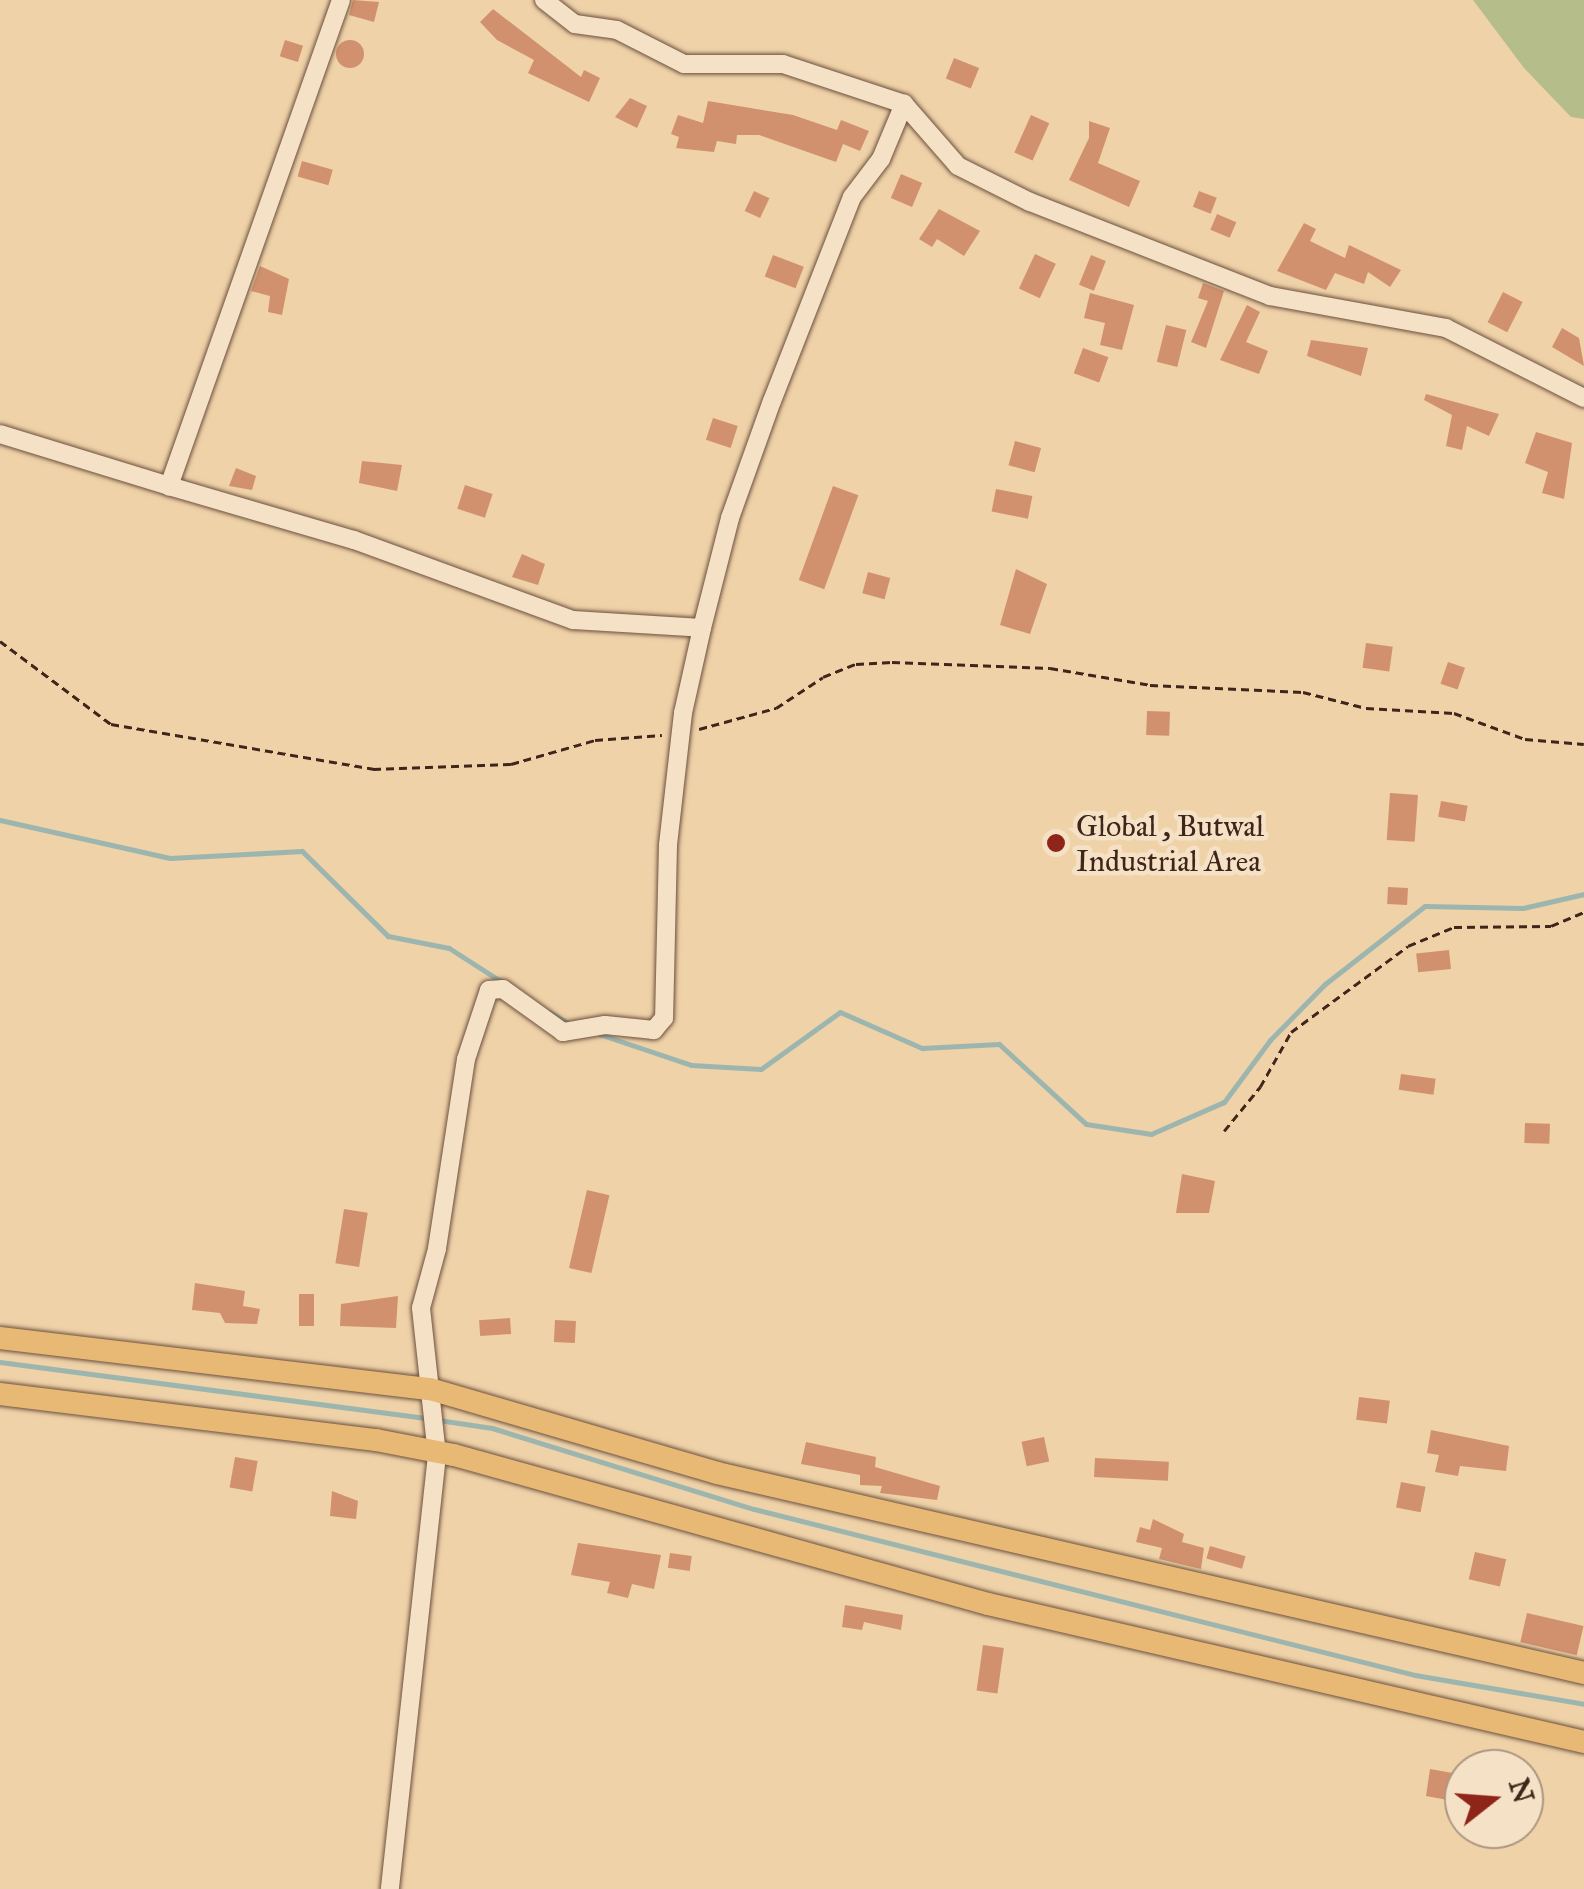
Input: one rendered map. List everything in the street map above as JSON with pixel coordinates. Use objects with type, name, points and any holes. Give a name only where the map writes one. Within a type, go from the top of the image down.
[{"type":"main road","points":[[0,1338],[431,1396],[717,1473],[1584,1674]]},
{"type":"main road","points":[[0,1394],[376,1440],[511,1469],[988,1604],[1584,1742]]},
{"type":"street","points":[[169,486],[341,0]]},
{"type":"street","points":[[544,0],[576,24],[617,30],[684,64],[783,64],[904,104],[958,166],[1030,202],[1270,296],[1446,328],[1584,398]]},
{"type":"street","points":[[390,1889],[437,1455],[420,1308],[482,999],[489,990],[504,989],[563,1032],[654,1030],[664,1018],[668,846],[681,733],[730,518],[852,197],[881,159],[904,104]]},
{"type":"street","points":[[0,434],[354,540],[573,620],[702,628]]},
{"type":"path","points":[[0,641],[111,724],[373,768],[511,764],[595,740],[681,733],[776,708],[823,676],[856,664],[892,662],[1050,668],[1150,685],[1303,692],[1366,708],[1454,713],[1526,738],[1584,744]]},
{"type":"path","points":[[1224,1131],[1260,1087],[1291,1032],[1408,946],[1454,927],[1551,926],[1584,912]]},
{"type":"green space","points":[[1473,0],[1584,0],[1584,119],[1571,117],[1524,68]]},
{"type":"building","points":[[353,0],[379,2],[374,22],[349,15]]},
{"type":"building","points":[[493,9],[581,77],[584,70],[600,78],[589,102],[528,73],[534,60],[497,40],[480,22]]},
{"type":"building","points":[[285,40],[303,46],[298,62],[280,56]]},
{"type":"building","points":[[350,40],[360,44],[364,54],[360,64],[350,68],[340,64],[336,54],[340,44]]},
{"type":"building","points":[[954,58],[979,68],[971,89],[946,78]]},
{"type":"building","points":[[630,98],[647,106],[637,128],[615,117]]},
{"type":"building","points":[[708,101],[793,115],[837,130],[841,120],[869,131],[860,151],[843,144],[836,162],[759,135],[737,135],[736,144],[717,141],[714,152],[676,148],[679,137],[671,134],[678,115],[703,123]]},
{"type":"building","points":[[1031,115],[1049,123],[1033,161],[1014,152]]},
{"type":"building","points":[[1089,121],[1110,128],[1098,163],[1140,181],[1129,207],[1069,180],[1089,138]]},
{"type":"building","points":[[302,161],[333,170],[328,185],[298,176]]},
{"type":"building","points":[[901,174],[922,183],[912,207],[891,198]]},
{"type":"building","points":[[754,191],[769,198],[760,218],[745,211]]},
{"type":"building","points":[[1199,191],[1217,198],[1211,214],[1193,207]]},
{"type":"building","points":[[939,209],[980,231],[964,256],[937,239],[932,247],[919,239]]},
{"type":"building","points":[[1217,214],[1236,222],[1230,238],[1210,230]]},
{"type":"building","points":[[1304,223],[1316,229],[1310,241],[1345,258],[1349,245],[1401,270],[1390,287],[1368,272],[1364,284],[1335,273],[1326,290],[1277,271]]},
{"type":"building","points":[[1035,254],[1056,264],[1040,298],[1019,288]]},
{"type":"building","points":[[773,255],[804,267],[796,288],[765,276]]},
{"type":"building","points":[[1091,255],[1106,261],[1094,291],[1079,285]]},
{"type":"building","points":[[260,266],[289,279],[282,315],[268,312],[270,296],[251,291]]},
{"type":"building","points":[[1203,283],[1224,291],[1206,348],[1191,342],[1208,301],[1198,298]]},
{"type":"building","points":[[1503,292],[1523,302],[1507,332],[1488,322]]},
{"type":"building","points":[[1090,293],[1134,305],[1122,350],[1100,345],[1105,323],[1084,318]]},
{"type":"building","points":[[1247,305],[1260,312],[1246,342],[1268,351],[1259,374],[1220,360]]},
{"type":"building","points":[[1166,325],[1186,330],[1177,367],[1157,362]]},
{"type":"building","points":[[1562,328],[1579,338],[1584,366],[1552,347]]},
{"type":"building","points":[[1311,340],[1368,348],[1361,376],[1307,356]]},
{"type":"building","points":[[1083,348],[1108,357],[1099,383],[1074,373]]},
{"type":"building","points":[[1426,394],[1499,414],[1489,436],[1467,426],[1462,450],[1446,446],[1452,415],[1424,400]]},
{"type":"building","points":[[713,418],[738,426],[731,448],[706,440]]},
{"type":"building","points":[[1536,432],[1572,443],[1564,499],[1542,493],[1548,472],[1525,463]]},
{"type":"building","points":[[1015,441],[1041,448],[1035,472],[1009,465]]},
{"type":"building","points":[[362,461],[402,465],[397,491],[359,483]]},
{"type":"building","points":[[236,468],[256,476],[252,490],[229,486]]},
{"type":"building","points":[[465,485],[493,494],[485,518],[457,509]]},
{"type":"building","points":[[833,486],[858,495],[824,589],[799,580]]},
{"type":"building","points":[[996,489],[1032,496],[1028,519],[992,512]]},
{"type":"building","points":[[522,554],[545,564],[538,585],[512,577]]},
{"type":"building","points":[[1016,569],[1047,584],[1030,634],[1000,625]]},
{"type":"building","points":[[868,572],[890,578],[885,599],[862,593]]},
{"type":"building","points":[[1366,643],[1393,647],[1389,672],[1363,668]]},
{"type":"building","points":[[1448,662],[1465,668],[1458,690],[1441,684]]},
{"type":"building","points":[[1147,711],[1170,712],[1169,736],[1146,735]]},
{"type":"building","points":[[1390,793],[1418,795],[1415,842],[1387,840]]},
{"type":"building","points":[[1441,801],[1468,806],[1465,821],[1438,817]]},
{"type":"building","points":[[1388,887],[1408,888],[1407,905],[1387,904]]},
{"type":"building","points":[[1449,950],[1451,969],[1418,972],[1416,953]]},
{"type":"building","points":[[1401,1074],[1436,1079],[1433,1095],[1399,1090]]},
{"type":"building","points":[[1525,1123],[1550,1124],[1549,1144],[1524,1143]]},
{"type":"building","points":[[1182,1174],[1215,1181],[1209,1213],[1176,1213]]},
{"type":"building","points":[[587,1190],[609,1195],[591,1273],[569,1268]]},
{"type":"building","points":[[344,1209],[368,1213],[359,1267],[335,1263]]},
{"type":"building","points":[[195,1283],[245,1291],[243,1306],[260,1309],[257,1324],[225,1323],[220,1313],[192,1310]]},
{"type":"building","points":[[299,1294],[314,1294],[314,1326],[299,1326]]},
{"type":"building","points":[[398,1296],[396,1328],[340,1326],[341,1304]]},
{"type":"building","points":[[510,1318],[511,1334],[480,1336],[479,1320]]},
{"type":"building","points":[[555,1320],[576,1321],[575,1343],[554,1342]]},
{"type":"building","points":[[1359,1397],[1390,1401],[1387,1424],[1356,1420]]},
{"type":"building","points":[[1431,1430],[1509,1446],[1506,1471],[1460,1466],[1458,1476],[1435,1472],[1439,1455],[1427,1453]]},
{"type":"building","points":[[1044,1437],[1049,1461],[1027,1466],[1022,1442]]},
{"type":"building","points":[[806,1442],[876,1457],[875,1467],[940,1486],[937,1500],[880,1493],[882,1486],[860,1485],[860,1475],[801,1464]]},
{"type":"building","points":[[235,1457],[258,1461],[252,1492],[230,1488]]},
{"type":"building","points":[[1095,1458],[1169,1462],[1168,1481],[1094,1477]]},
{"type":"building","points":[[1401,1482],[1426,1487],[1421,1512],[1396,1508]]},
{"type":"building","points":[[332,1491],[358,1501],[356,1519],[330,1516]]},
{"type":"building","points":[[1153,1519],[1184,1534],[1182,1542],[1204,1548],[1201,1569],[1159,1559],[1162,1548],[1136,1542],[1140,1527],[1150,1530]]},
{"type":"building","points":[[578,1543],[661,1555],[654,1589],[632,1584],[628,1598],[607,1593],[610,1582],[571,1575]]},
{"type":"building","points":[[1210,1546],[1246,1556],[1242,1569],[1206,1558]]},
{"type":"building","points":[[1475,1552],[1506,1559],[1500,1586],[1469,1579]]},
{"type":"building","points":[[670,1553],[692,1556],[690,1571],[668,1568]]},
{"type":"building","points":[[845,1605],[903,1615],[901,1630],[864,1622],[862,1630],[842,1627]]},
{"type":"building","points":[[1527,1613],[1584,1626],[1577,1655],[1520,1642]]},
{"type":"building","points":[[983,1645],[1004,1648],[997,1693],[977,1691]]},
{"type":"building","points":[[1430,1769],[1444,1771],[1444,1799],[1426,1796]]},
{"type":"waterway","points":[[0,820],[170,858],[302,851],[388,936],[449,948],[502,982]]},
{"type":"waterway","points":[[599,1034],[691,1065],[761,1069],[840,1012],[922,1048],[999,1044],[1086,1124],[1151,1134],[1224,1102],[1270,1040],[1325,984],[1425,906],[1523,908],[1584,894]]},
{"type":"waterway","points":[[549,1012],[570,1024]]},
{"type":"waterway","points":[[0,1362],[427,1418]]},
{"type":"waterway","points":[[438,1420],[492,1428],[754,1509],[1415,1675],[1584,1704]]},
{"type":"place","name":"Global , Butwal Industrial Area","points":[[1056,843]]}]
